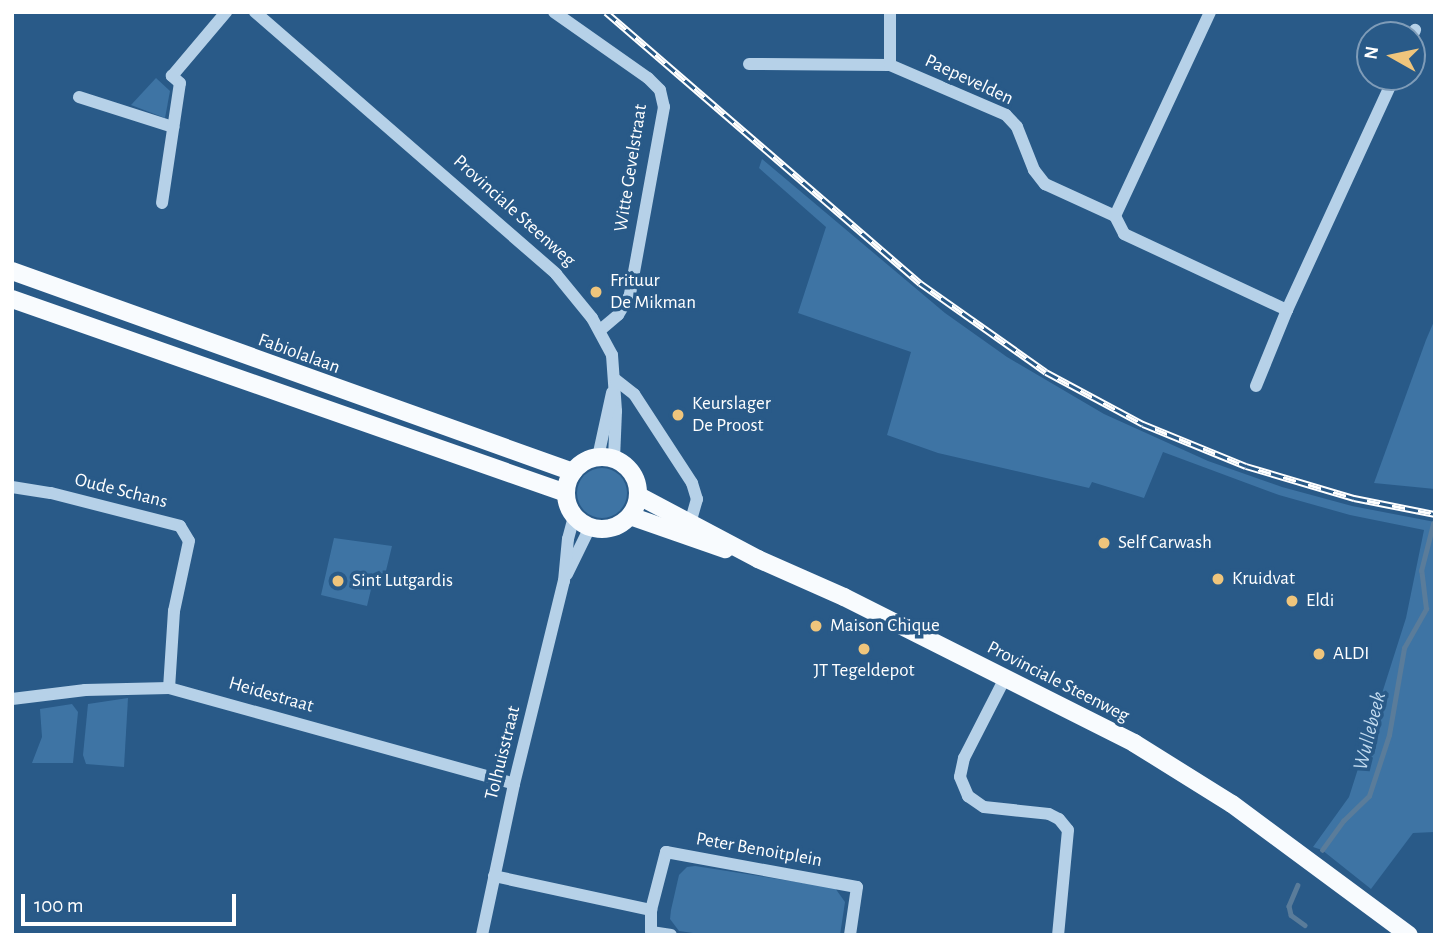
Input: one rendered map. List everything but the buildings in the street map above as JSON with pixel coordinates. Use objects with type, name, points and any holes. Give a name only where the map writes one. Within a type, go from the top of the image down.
[{"type":"main road","name":"Fabiolalaan","points":[[12,271],[573,472]]},
{"type":"main road","name":"Fabiolalaan","points":[[12,299],[435,444],[566,493]]},
{"type":"main road","points":[[606,458],[632,473],[639,496],[655,515],[631,516],[612,528],[590,527],[574,516],[566,493],[573,472],[589,460],[606,458]]},
{"type":"main road","points":[[631,516],[639,496]]},
{"type":"main road","name":"Provinciale Steenweg","points":[[655,515],[690,523],[758,559]]},
{"type":"main road","name":"Provinciale Steenweg","points":[[655,515],[844,597],[1145,750],[1232,804],[1401,933]]},
{"type":"street","points":[[162,203],[180,83],[172,76],[226,12]]},
{"type":"street","name":"Provinciale Steenweg","points":[[255,12],[556,274],[600,330],[612,355],[616,380]]},
{"type":"street","name":"Witte Gevelstraat","points":[[554,12],[648,78],[660,90],[664,107],[629,295],[618,315],[600,330]]},
{"type":"street","points":[[890,12],[890,65]]},
{"type":"street","points":[[1115,216],[1210,12]]},
{"type":"street","name":"Paepevelden","points":[[749,64],[890,65],[1006,115],[1017,127],[1034,170],[1045,184],[1115,216],[1124,234],[1287,310]]},
{"type":"street","points":[[1256,386],[1287,310],[1388,91]]},
{"type":"street","points":[[79,97],[173,127]]},
{"type":"street","points":[[606,458],[616,380]]},
{"type":"street","points":[[616,380],[634,394],[692,483],[697,499],[690,523]]},
{"type":"street","name":"Oude Schans","points":[[12,487],[51,493],[180,526],[189,541],[174,611],[169,688]]},
{"type":"street","name":"Tolhuisstraat","points":[[482,935],[514,784],[564,581],[568,539],[574,516]]},
{"type":"street","name":"Tolhuisstraat","points":[[564,581],[590,527]]},
{"type":"street","points":[[1005,678],[964,758],[960,777],[968,796],[984,807],[1049,814],[1059,819],[1068,830],[1058,935]]},
{"type":"street","name":"Heidestraat","points":[[12,699],[85,690],[169,688],[514,784]]},
{"type":"street","name":"Peter Benoitplein","points":[[671,935],[651,933],[651,910],[666,852],[857,887],[850,935]]},
{"type":"street","points":[[494,876],[651,910]]},
{"type":"shaded area","points":[[156,78],[170,91],[165,118],[131,105]]},
{"type":"shaded area","points":[[762,159],[945,313],[1007,357],[1104,414],[1208,461],[1282,487],[1352,506],[1435,522],[1435,832],[1413,833],[1371,889],[1322,850],[1313,847],[1349,797],[1406,618],[1424,530],[1350,515],[1279,495],[1163,452],[1144,498],[1092,482],[1089,488],[938,453],[887,435],[911,352],[798,313],[826,227],[759,168]]},
{"type":"shaded area","points":[[1435,319],[1435,489],[1374,483],[1426,340]]},
{"type":"shaded area","points":[[602,468],[620,475],[627,493],[620,511],[602,518],[584,511],[577,493],[584,475]]},
{"type":"shaded area","points":[[334,538],[392,546],[384,579],[374,577],[367,606],[321,595]]},
{"type":"shaded area","points":[[128,698],[124,767],[86,764],[83,755],[88,704]]},
{"type":"shaded area","points":[[72,704],[78,712],[73,763],[32,763],[42,737],[40,709]]},
{"type":"shaded area","points":[[695,866],[835,888],[845,902],[840,935],[707,935],[679,931],[670,919],[679,875],[687,867]]},
{"type":"waterway","name":"Wullebeek","points":[[1322,850],[1343,821],[1369,796],[1389,735],[1404,648],[1426,609],[1421,571],[1433,524]]},
{"type":"waterway","name":"Wullebeek","points":[[1298,885],[1289,906],[1291,915],[1305,925]]},
{"type":"railway","points":[[606,12],[920,283],[1046,372],[1143,424],[1246,466],[1354,498],[1435,514]]},
{"type":"place","name":"Frituur De Mikman","points":[[596,292]]},
{"type":"place","name":"Keurslager De Proost","points":[[678,415]]},
{"type":"place","name":"Self Carwash","points":[[1104,543]]},
{"type":"place","name":"Kruidvat","points":[[1218,579]]},
{"type":"place","name":"Sint Lutgardis","points":[[338,581]]},
{"type":"place","name":"Eldi","points":[[1292,601]]},
{"type":"place","name":"Maison Chique","points":[[816,626]]},
{"type":"place","name":"JT Tegeldepot","points":[[864,649]]},
{"type":"place","name":"ALDI","points":[[1319,654]]}]
